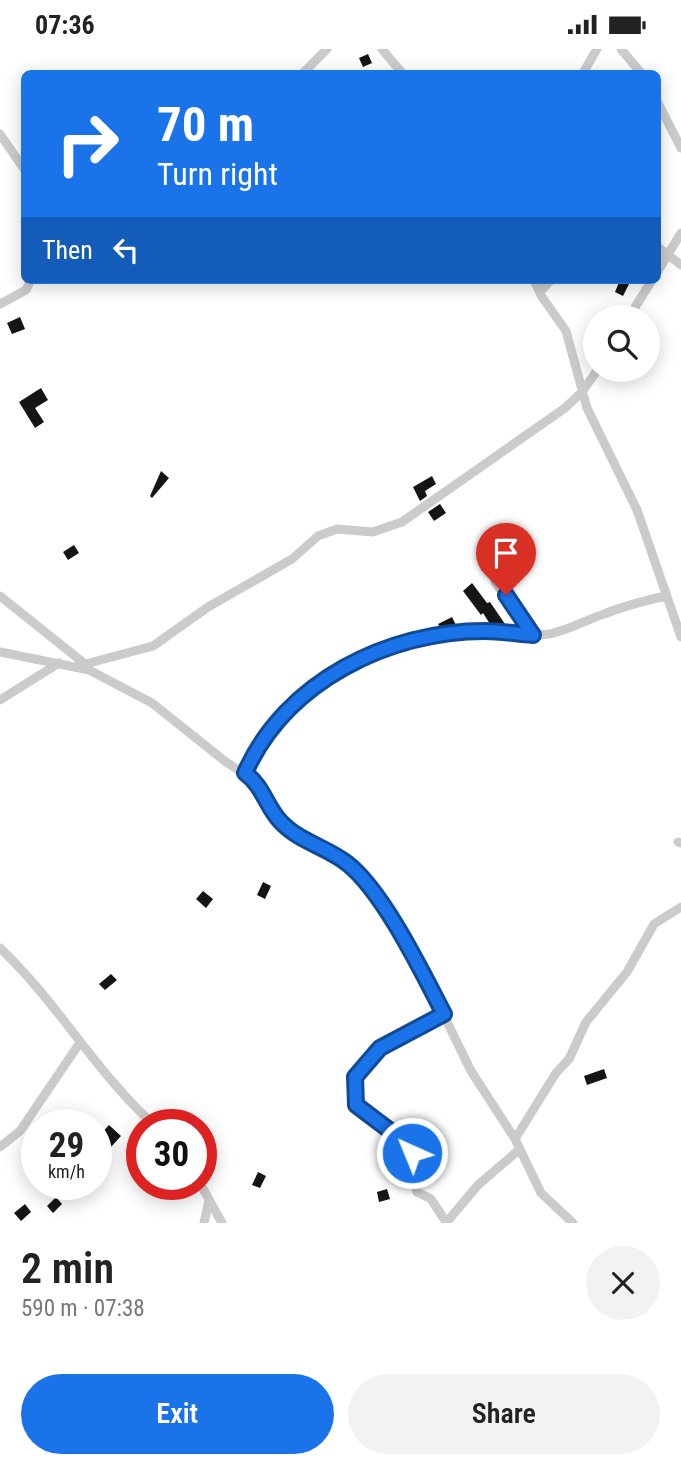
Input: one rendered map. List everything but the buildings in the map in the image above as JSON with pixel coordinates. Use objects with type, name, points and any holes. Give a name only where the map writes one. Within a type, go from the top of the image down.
[{"type":"street","points":[[306,70],[327,49]]},
{"type":"street","points":[[382,49],[400,70]]},
{"type":"street","points":[[585,70],[597,49]]},
{"type":"street","points":[[621,49],[638,70]]},
{"type":"street","points":[[661,109],[681,148]]},
{"type":"street","points":[[0,134],[21,165]]},
{"type":"street","points":[[661,266],[681,233]]},
{"type":"street","points":[[661,249],[681,265]]},
{"type":"street","points":[[0,304],[26,290],[28,284]]},
{"type":"street","points":[[536,284],[566,331],[576,360],[582,393],[637,510],[681,637]]},
{"type":"street","points":[[540,292],[547,284]]},
{"type":"street","points":[[636,305],[650,284]]},
{"type":"street","points":[[0,652],[81,665],[159,643],[208,607],[292,559],[318,535],[337,529],[373,532],[402,522],[552,418],[582,393],[589,382]]},
{"type":"street","points":[[495,582],[533,635]]},
{"type":"street","points":[[0,596],[81,665],[152,703],[226,762],[245,773],[258,786],[280,821],[306,841],[348,864],[389,916],[444,1014],[471,1071],[515,1139],[541,1193],[573,1223]]},
{"type":"street","points":[[245,773],[256,751],[288,711],[331,673],[364,657],[429,637],[486,631],[533,635],[560,631],[615,610],[665,596]]},
{"type":"street","points":[[0,700],[59,663]]},
{"type":"street","points":[[515,1139],[558,1070],[569,1059],[586,1022],[627,972],[654,923],[681,907]]},
{"type":"street","points":[[0,948],[45,995],[79,1044],[139,1109]]},
{"type":"street","points":[[444,1014],[380,1048],[356,1073],[353,1083],[356,1105],[410,1148],[410,1171],[416,1192],[431,1199],[446,1223],[478,1185],[520,1149]]},
{"type":"street","points":[[0,1147],[20,1131],[79,1044]]},
{"type":"street","points":[[204,1223],[209,1200]]},
{"type":"street","points":[[209,1200],[222,1223]]},
{"type":"route","points":[[412,1153],[405,1142],[356,1105],[353,1083],[356,1073],[380,1048],[444,1014],[389,916],[362,880],[348,864],[296,835],[280,821],[266,796],[245,773],[256,751],[288,711],[331,673],[364,657],[429,637],[486,631],[533,635],[506,595]]}]
